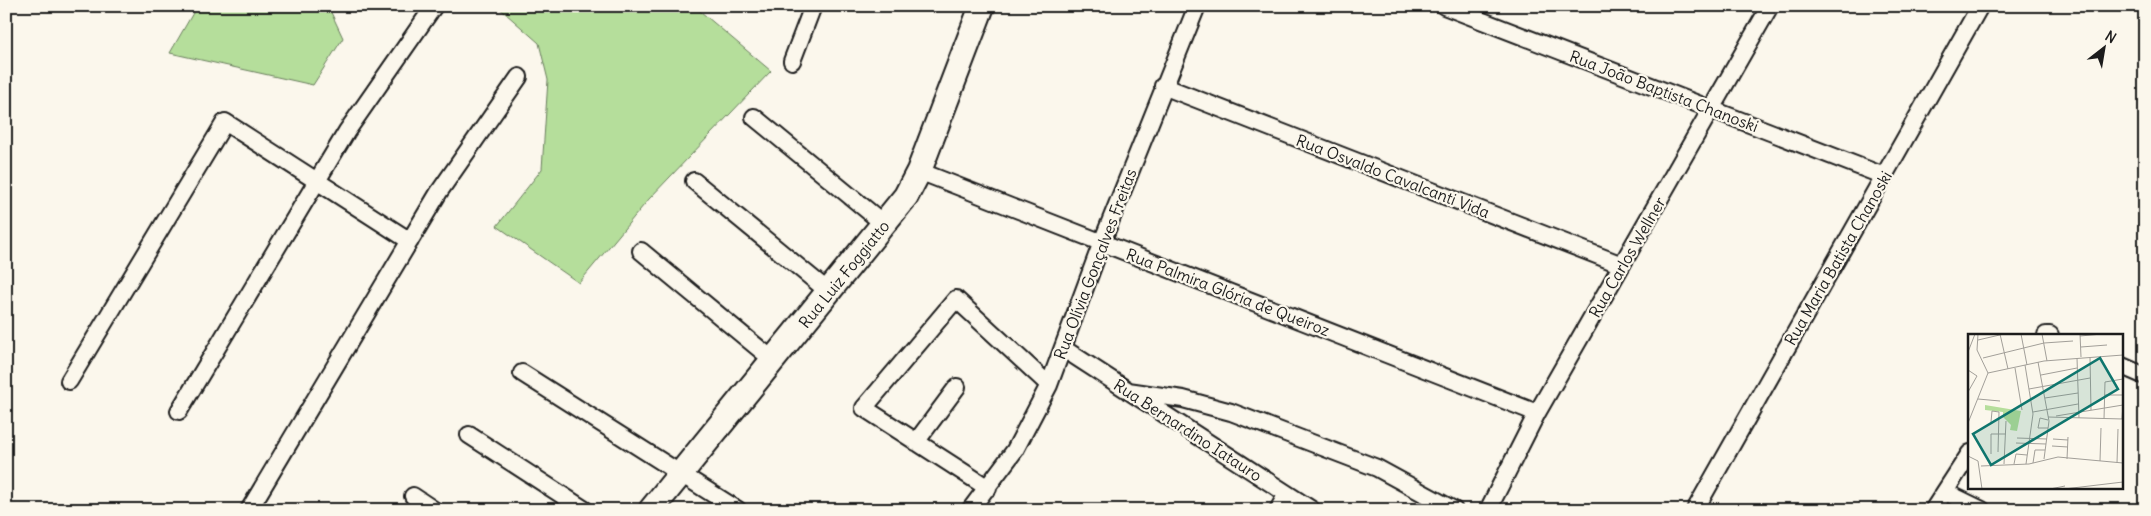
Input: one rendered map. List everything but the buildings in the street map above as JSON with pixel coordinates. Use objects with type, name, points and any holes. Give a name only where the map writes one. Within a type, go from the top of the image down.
[{"type":"street","points":[[179,411],[347,131],[434,6]]},
{"type":"street","points":[[792,61],[813,6]]},
{"type":"street","name":"Rua Luiz Foggiatto","points":[[651,510],[906,196],[919,170],[982,6]]},
{"type":"street","name":"Rua Olívia Gonçalves Freitas","points":[[970,510],[1015,450],[1049,385],[1064,349],[1102,242],[1163,86],[1197,6]]},
{"type":"street","name":"Rua João Baptista Chanoski","points":[[1444,6],[1884,176]]},
{"type":"street","name":"Rua Carlos Wellner","points":[[1488,510],[1537,413],[1770,6]]},
{"type":"street","name":"Rua Maria Batista Chanoski","points":[[1695,510],[1980,6]]},
{"type":"street","points":[[249,510],[439,192],[519,77]]},
{"type":"street","name":"Rua Osvaldo Cavalcanti Vida","points":[[1163,86],[1622,265]]},
{"type":"street","points":[[754,117],[884,224]]},
{"type":"street","points":[[69,381],[225,122],[410,241]]},
{"type":"street","name":"Rua Palmira Glória de Queiroz","points":[[919,170],[1537,413]]},
{"type":"street","points":[[694,181],[829,292]]},
{"type":"street","points":[[641,250],[773,360]]},
{"type":"street","points":[[988,488],[864,408],[956,299],[1049,385]]},
{"type":"street","name":"Rua Bernardino Iatauro","points":[[1064,349],[1312,510]]},
{"type":"street","points":[[2124,367],[2145,376]]},
{"type":"street","points":[[522,372],[738,510]]},
{"type":"street","points":[[916,442],[958,387]]},
{"type":"street","points":[[1128,391],[1183,399],[1231,412],[1370,465],[1422,490],[1454,510]]},
{"type":"street","points":[[469,435],[585,510]]},
{"type":"street","points":[[1934,510],[1968,456]]},
{"type":"street","points":[[1945,492],[1982,510]]},
{"type":"street","points":[[1278,510],[1287,494]]},
{"type":"street","points":[[413,496],[434,510]]},
{"type":"green space","points":[[197,6],[328,6],[343,38],[313,85],[170,53]]},
{"type":"green space","points":[[497,6],[694,6],[771,71],[649,199],[579,283],[497,226],[542,169],[548,80],[539,43]]}]
